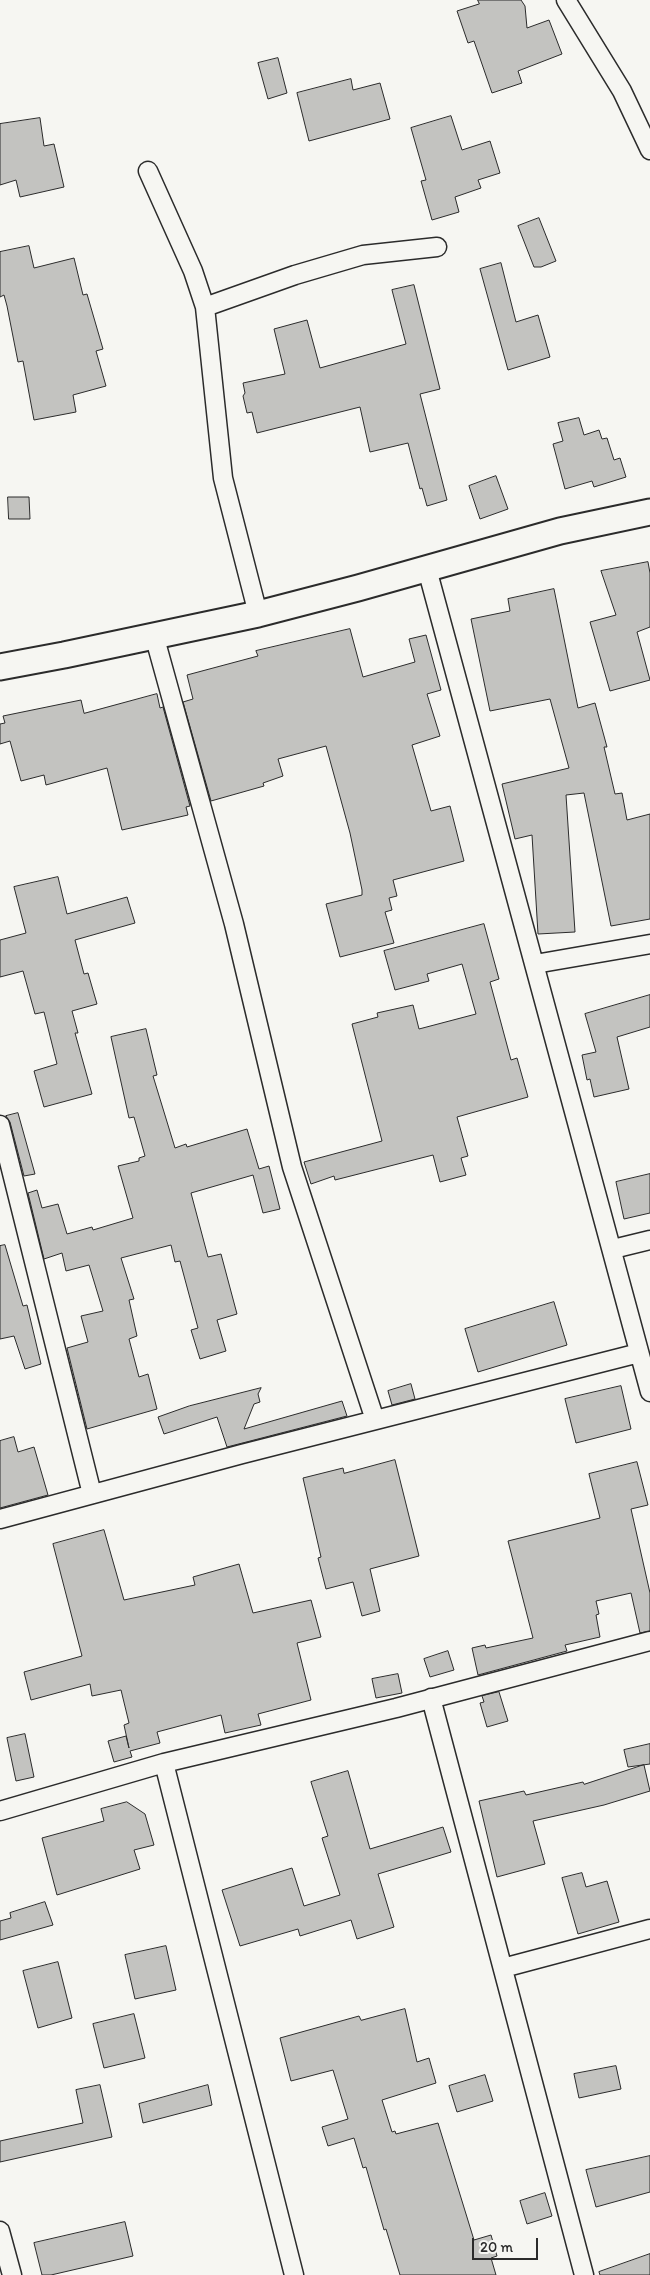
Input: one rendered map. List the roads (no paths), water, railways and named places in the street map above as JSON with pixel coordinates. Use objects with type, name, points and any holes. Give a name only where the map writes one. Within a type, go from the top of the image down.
[{"type":"street","points":[[566,0],[622,91],[650,150]]},
{"type":"street","points":[[148,171],[193,271],[205,307],[223,478],[258,614]]},
{"type":"street","points":[[205,307],[295,275],[363,255],[437,247]]},
{"type":"street","points":[[0,667],[258,614],[560,531],[650,512]]},
{"type":"street","points":[[427,569],[613,1249],[650,1392]]},
{"type":"street","points":[[154,635],[234,924],[292,1167],[375,1420]]},
{"type":"street","points":[[535,964],[650,944]]},
{"type":"street","points":[[0,1125],[92,1494]]},
{"type":"street","points":[[613,1249],[650,1240]]},
{"type":"street","points":[[0,1519],[375,1420],[640,1353]]},
{"type":"street","points":[[0,1811],[164,1763],[431,1698],[650,1641]]},
{"type":"street","points":[[431,1698],[584,2275]]},
{"type":"street","points":[[164,1763],[294,2275]]},
{"type":"street","points":[[503,1968],[650,1929]]},
{"type":"street","points":[[0,2231],[12,2275]]}]
